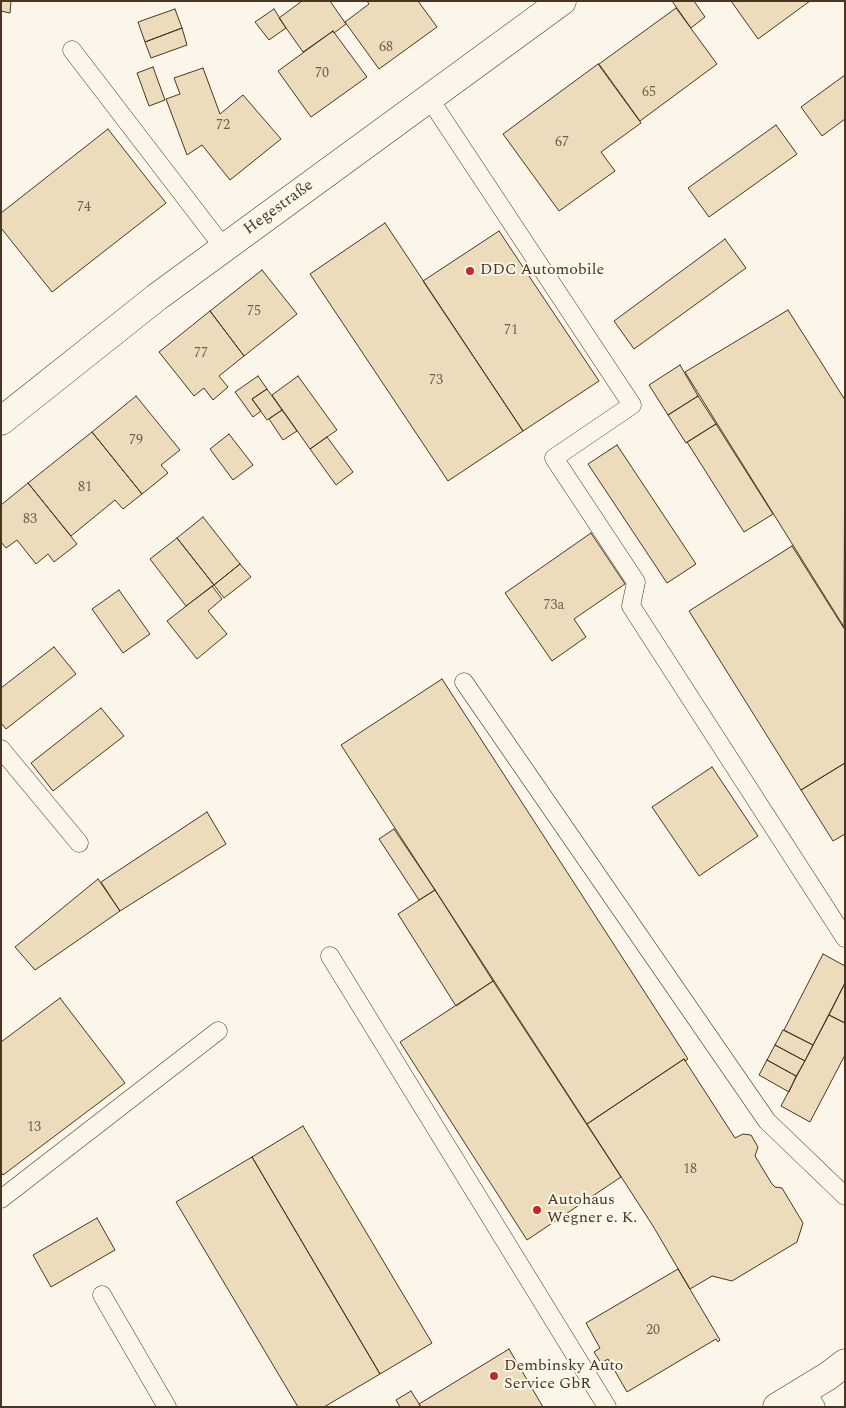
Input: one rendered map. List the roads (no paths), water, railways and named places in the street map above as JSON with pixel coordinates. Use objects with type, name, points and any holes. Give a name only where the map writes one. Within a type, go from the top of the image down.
[{"type":"street","name":"Hegestraße","points":[[1,421],[157,297],[562,1]]},
{"type":"street","points":[[777,1407],[811,1398],[828,1376],[845,1363]]},
{"type":"lane","points":[[72,50],[224,248]]},
{"type":"lane","points":[[429,98],[632,405],[554,458],[636,582],[631,606],[845,938]]},
{"type":"lane","points":[[464,682],[767,1121],[845,1196]]},
{"type":"lane","points":[[1,749],[79,844]]},
{"type":"lane","points":[[330,956],[607,1407]]},
{"type":"lane","points":[[1,1200],[218,1031]]},
{"type":"lane","points":[[102,1294],[167,1407]]},
{"type":"place","name":"DDC Automobile","points":[[470,271]]},
{"type":"place","name":"Autohaus Wegner e. K.","points":[[537,1210]]},
{"type":"place","name":"Dembinsky Auto Service GbR","points":[[494,1376]]}]
